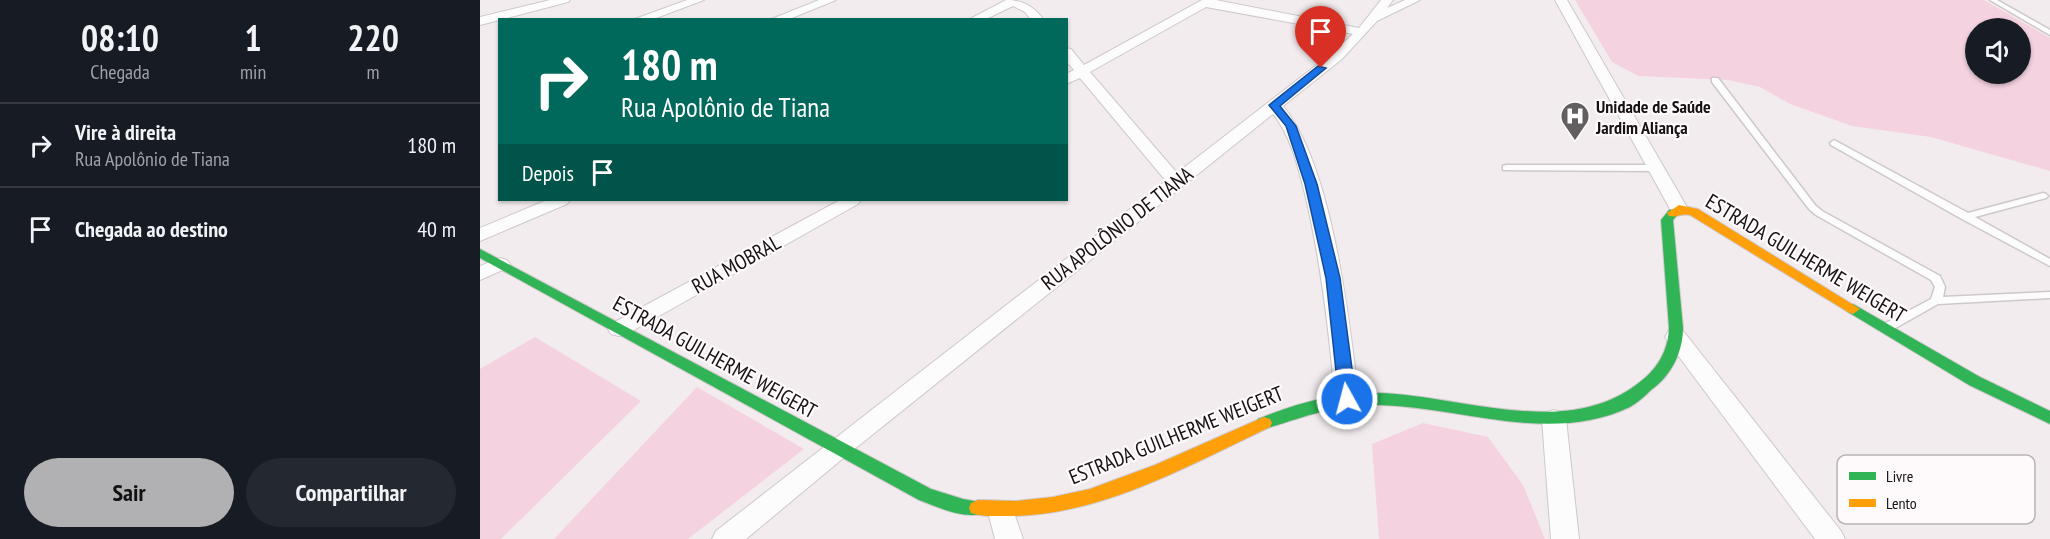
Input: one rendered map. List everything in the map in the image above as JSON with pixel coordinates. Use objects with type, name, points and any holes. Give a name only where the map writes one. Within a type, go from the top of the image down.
[{"type":"street","points":[[480,21],[564,0]]},
{"type":"street","points":[[644,18],[698,0]]},
{"type":"street","points":[[780,18],[830,0]]},
{"type":"street","name":"RUA APOLÔNIO DE TIANA","points":[[726,539],[838,448],[1342,52],[1362,32],[1387,0]]},
{"type":"street","points":[[1374,18],[1414,0]]},
{"type":"street","points":[[1561,0],[1679,209]]},
{"type":"street","points":[[979,18],[1014,1],[1029,10],[1036,18]]},
{"type":"street","points":[[1068,79],[1208,1],[1362,32]]},
{"type":"street","points":[[1068,54],[1176,182]]},
{"type":"street","points":[[1274,105],[1291,126],[1311,184],[1333,278],[1347,399]]},
{"type":"street","points":[[480,235],[559,201]]},
{"type":"street","name":"RUA MOBRAL","points":[[619,329],[850,201]]},
{"type":"street","name":"ESTRADA GUILHERME WEIGERT","points":[[480,253],[838,448],[943,503],[969,510],[1001,512],[1041,508],[1123,484],[1278,417],[1322,403],[1347,399],[1411,400],[1554,419],[1581,417],[1622,404],[1642,390],[1671,356],[1676,337],[1667,220],[1669,215],[1679,209],[1694,212],[1979,385],[2045,418]]},
{"type":"street","points":[[480,274],[500,264]]},
{"type":"street","points":[[1676,337],[1831,539]]},
{"type":"street","points":[[1554,419],[1565,539]]},
{"type":"street","points":[[1001,512],[1009,539]]},
{"type":"lane","points":[[1993,0],[2050,33]]},
{"type":"lane","points":[[2041,27],[2050,25]]},
{"type":"lane","points":[[1715,80],[1812,207],[1936,278],[1940,287],[1936,300]]},
{"type":"lane","points":[[1834,143],[2050,262]]},
{"type":"lane","points":[[1506,168],[1655,168]]},
{"type":"lane","points":[[1965,217],[2043,196]]},
{"type":"lane","points":[[1884,329],[1936,300],[2050,296]]},
{"type":"shaded area","points":[[1575,0],[1984,0],[2015,18],[1965,18],[1965,84],[2031,84],[2031,27],[2050,38],[2050,171],[1931,137],[1852,126],[1790,104],[1760,87],[1728,80],[1638,76],[1612,62]]},
{"type":"shaded area","points":[[535,337],[641,401],[501,539],[480,539],[480,369]]},
{"type":"shaded area","points":[[697,387],[804,449],[688,539],[554,539]]},
{"type":"shaded area","points":[[1423,423],[1488,437],[1523,485],[1545,539],[1379,539],[1372,444]]},
{"type":"traffic: fast","points":[[1264,423],[1292,412],[1320,405],[1365,399],[1413,401],[1522,417],[1559,418],[1594,413],[1625,402],[1653,381],[1667,363],[1675,343],[1676,328],[1667,220],[1673,213]]},
{"type":"traffic: fast","points":[[480,253],[925,495],[963,507],[978,508]]},
{"type":"traffic: fast","points":[[1853,309],[1974,381],[2050,418]]},
{"type":"traffic: slow","points":[[1673,213],[1679,209],[1694,212],[1853,309]]},
{"type":"traffic: slow","points":[[978,508],[1016,509],[1053,505],[1090,496],[1161,470],[1264,423]]},
{"type":"place","name":"Unidade de Saúde Jardim Aliança","points":[[1575,142]]},
{"type":"route","points":[[1321,68],[1274,105],[1286,118],[1295,135],[1311,184],[1327,248],[1333,278],[1347,399]]}]
